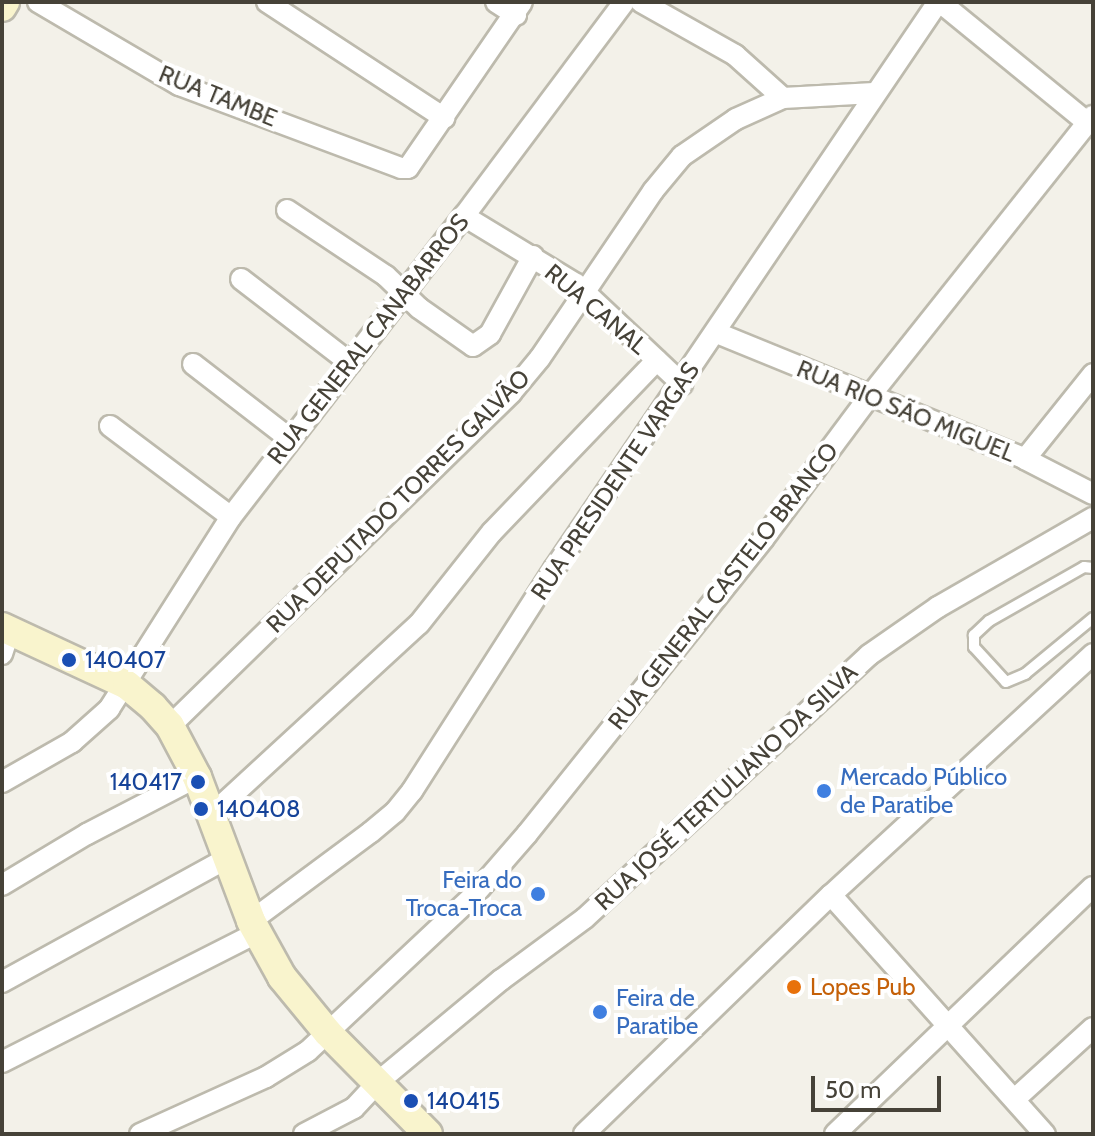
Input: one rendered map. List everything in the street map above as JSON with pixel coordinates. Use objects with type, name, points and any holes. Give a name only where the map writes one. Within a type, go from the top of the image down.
[{"type":"main road","points":[[5,637],[127,685],[170,726],[197,777],[254,927],[282,977],[328,1033],[428,1134]]},
{"type":"street","name":"RUA TAMBE","points":[[38,2],[179,85],[326,137],[390,166],[408,168],[444,118]]},
{"type":"street","points":[[267,2],[444,118],[519,8],[496,2]]},
{"type":"street","name":"RUA GENERAL CANABARROS","points":[[2,782],[72,742],[109,709],[231,517],[464,216],[624,2]]},
{"type":"street","points":[[641,2],[735,55],[783,98]]},
{"type":"street","points":[[939,2],[1090,119]]},
{"type":"street","name":"RUA PRESIDENTE VARGAS","points":[[2,1062],[254,927],[395,812],[429,766],[554,569],[717,333],[874,93],[939,2]]},
{"type":"street","name":"RUA DEPUTADO TORRES GALVÃO","points":[[170,726],[511,393],[653,191],[682,156],[713,132],[783,98],[874,93]]},
{"type":"street","name":"RUA GENERAL CASTELO BRANCO","points":[[140,1134],[279,1071],[328,1033],[500,866],[764,538],[870,396],[1090,119]]},
{"type":"street","points":[[287,210],[354,253],[473,346],[490,334],[533,256]]},
{"type":"street","name":"RUA CANAL","points":[[464,216],[533,256],[584,292],[682,384]]},
{"type":"street","points":[[241,279],[350,363]]},
{"type":"street","name":"RUA RIO SÃO MIGUEL","points":[[717,333],[1025,459],[1093,494]]},
{"type":"street","points":[[211,815],[419,624],[492,532],[657,360]]},
{"type":"street","points":[[193,364],[290,439]]},
{"type":"street","points":[[1025,459],[1093,374]]},
{"type":"street","points":[[110,426],[231,517]]},
{"type":"street","name":"RUA JOSÉ TERTULIANO DA SILVA","points":[[304,1134],[354,1108],[378,1082],[501,980],[585,918],[869,655],[938,607],[1093,518]]},
{"type":"street","points":[[584,1134],[831,895],[1093,654]]},
{"type":"street","points":[[2,885],[87,834],[197,777]]},
{"type":"street","points":[[2,982],[228,858]]},
{"type":"street","points":[[835,1134],[1093,887]]},
{"type":"street","points":[[831,895],[1016,1098],[1041,1132]]},
{"type":"street","points":[[1016,1098],[1093,1028]]},
{"type":"lane","points":[[1093,568],[1084,567],[989,621],[974,635],[974,647],[1006,682],[1025,674],[1093,618]]},
{"type":"place","name":"140407","points":[[69,660]]},
{"type":"place","name":"140417","points":[[198,782]]},
{"type":"place","name":"Mercado Público de Paratibe","points":[[824,791]]},
{"type":"place","name":"140408","points":[[201,809]]},
{"type":"place","name":"Feira do Troca-Troca","points":[[538,894]]},
{"type":"place","name":"Lopes Pub","points":[[794,987]]},
{"type":"place","name":"Feira de Paratibe","points":[[600,1012]]},
{"type":"place","name":"140415","points":[[411,1101]]}]
